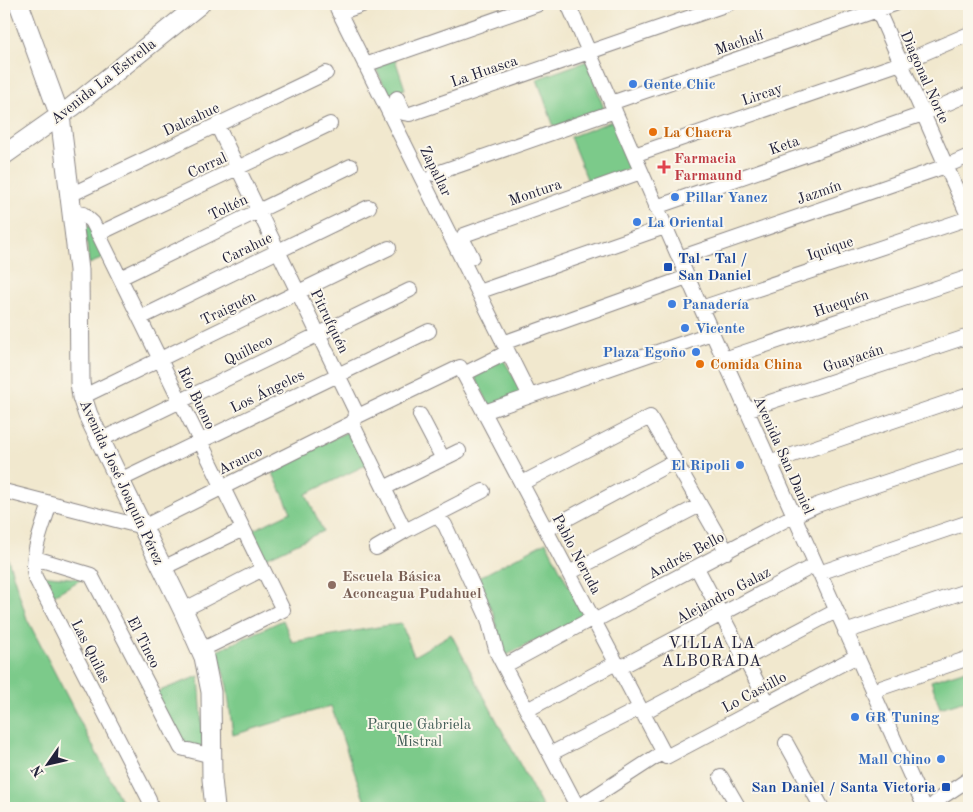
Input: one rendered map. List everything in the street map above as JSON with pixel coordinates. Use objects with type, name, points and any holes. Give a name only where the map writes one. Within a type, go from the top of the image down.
[{"type":"main road","name":"Avenida José Joaquín Pérez","points":[[19,4],[60,116],[80,287],[80,382],[82,397],[88,415],[201,650],[210,683],[213,791],[216,808]]},
{"type":"main road","name":"Avenida La Estrella","points":[[4,155],[60,116],[200,4]]},
{"type":"street","points":[[337,8],[365,4]]},
{"type":"street","points":[[365,65],[539,4]]},
{"type":"street","name":"Avenida San Daniel","points":[[568,4],[700,308],[925,808]]},
{"type":"street","points":[[589,52],[728,4]]},
{"type":"street","name":"Machalí","points":[[434,174],[876,7],[895,4]]},
{"type":"street","name":"Diagonal Norte","points":[[876,7],[969,218]]},
{"type":"street","name":"Zapallar","points":[[337,8],[530,396]]},
{"type":"street","name":"Lircay","points":[[634,155],[901,63],[969,34]]},
{"type":"street","name":"La Huasca","points":[[397,98],[404,112],[408,114],[589,52]]},
{"type":"street","name":"Dalcahue","points":[[71,203],[217,125],[326,73]]},
{"type":"street","name":"Keta","points":[[656,207],[923,114],[969,94]]},
{"type":"street","name":"Corral","points":[[98,234],[330,124]]},
{"type":"street","name":"Pitrufquén","points":[[217,125],[355,410],[354,420],[405,531]]},
{"type":"street","name":"Jazmín","points":[[679,258],[946,166],[969,156]]},
{"type":"street","name":"Toltén","points":[[120,278],[351,166]]},
{"type":"street","name":"Montura","points":[[472,257],[463,240],[464,235],[641,172]]},
{"type":"street","name":"Río Bueno","points":[[71,203],[93,223],[283,610],[201,650]]},
{"type":"street","name":"Carahue","points":[[140,318],[369,207]]},
{"type":"street","name":"Iquique","points":[[700,308],[969,218]]},
{"type":"street","points":[[478,292],[665,227]]},
{"type":"street","name":"Traiguén","points":[[82,397],[389,248]]},
{"type":"street","points":[[462,370],[506,347],[687,277]]},
{"type":"street","name":"Huequén","points":[[724,360],[969,277]]},
{"type":"street","name":"Quilleco","points":[[100,440],[410,290]]},
{"type":"street","name":"Los Ángeles","points":[[120,480],[429,331]]},
{"type":"street","points":[[484,412],[712,333]]},
{"type":"street","name":"Guayacán","points":[[746,410],[969,336]]},
{"type":"street","name":"Pablo Neruda","points":[[462,370],[664,754]]},
{"type":"street","name":"Arauco","points":[[143,527],[354,420],[462,370]]},
{"type":"street","points":[[769,462],[969,395]]},
{"type":"street","points":[[420,415],[443,459]]},
{"type":"street","points":[[522,483],[650,417],[727,552]]},
{"type":"street","points":[[384,488],[459,451]]},
{"type":"street","name":"Andrés Bello","points":[[504,666],[817,505],[969,454]]},
{"type":"street","points":[[546,530],[675,461]]},
{"type":"street","points":[[4,491],[143,527]]},
{"type":"street","points":[[376,548],[483,491]]},
{"type":"street","name":"Las Quilas","points":[[50,502],[35,558],[34,571],[38,583],[149,798],[151,808]]},
{"type":"street","points":[[569,573],[700,505]]},
{"type":"street","points":[[436,515],[453,542],[488,619],[497,653],[577,808]]},
{"type":"street","name":"Alejandro Galaz","points":[[527,710],[721,614],[817,569],[969,522]]},
{"type":"street","points":[[163,568],[243,529]]},
{"type":"street","name":"El Tineo","points":[[35,558],[91,575],[180,748],[212,756]]},
{"type":"street","points":[[697,568],[768,703]]},
{"type":"street","points":[[183,610],[263,569]]},
{"type":"street","points":[[845,632],[969,590]]},
{"type":"street","points":[[550,754],[745,659],[836,611]]},
{"type":"street","name":"Lo Castillo","points":[[577,808],[664,754],[768,703],[857,656]]},
{"type":"street","points":[[872,691],[969,658]]},
{"type":"street","points":[[786,743],[822,808]]},
{"type":"street","points":[[721,777],[739,808]]},
{"type":"street","points":[[930,808],[942,797],[969,779]]},
{"type":"green space","points":[[395,59],[405,89],[389,95],[375,67]]},
{"type":"green space","points":[[587,61],[604,109],[554,127],[537,79]]},
{"type":"green space","points":[[615,120],[633,167],[589,184],[570,137]]},
{"type":"green space","points":[[85,226],[90,226],[106,257],[89,264]]},
{"type":"green space","points":[[503,359],[523,392],[491,408],[473,373]]},
{"type":"green space","points":[[351,430],[368,464],[306,494],[323,531],[264,559],[251,531],[291,512],[271,469]]},
{"type":"green space","points":[[546,542],[584,616],[503,657],[494,614],[476,579]]},
{"type":"green space","points":[[4,546],[27,619],[125,808],[4,808]]},
{"type":"green space","points":[[39,575],[82,579],[50,597]]},
{"type":"green space","name":"Parque Gabriela Mistral","points":[[283,620],[292,642],[401,623],[414,656],[451,634],[543,808],[367,808],[331,706],[233,735],[227,686],[217,651]]},
{"type":"green space","points":[[969,669],[969,699],[940,708],[931,681]]},
{"type":"green space","points":[[199,676],[204,752],[181,746],[154,693]]},
{"type":"place","name":"Gente Chic","points":[[633,84]]},
{"type":"place","name":"La Chacra","points":[[653,132]]},
{"type":"place","name":"Farmacia Farmaund","points":[[664,167]]},
{"type":"place","name":"Pillar Yanez","points":[[675,197]]},
{"type":"place","name":"La Oriental","points":[[637,222]]},
{"type":"place","name":"Tal - Tal / San Daniel","points":[[668,267]]},
{"type":"place","name":"Panadería","points":[[672,304]]},
{"type":"place","name":"Vicente","points":[[685,328]]},
{"type":"place","name":"Plaza Egoño","points":[[696,352]]},
{"type":"place","name":"Comida China","points":[[700,364]]},
{"type":"place","name":"El Ripoli","points":[[740,465]]},
{"type":"place","name":"Escuela Básica Aconcagua Pudahuel","points":[[332,585]]},
{"type":"place","name":"GR Tuning","points":[[855,717]]},
{"type":"place","name":"Mall Chino","points":[[941,759]]},
{"type":"place","name":"San Daniel / Santa Victoria","points":[[946,787]]},
{"type":"district","name":"VILLA LA ALBORADA","points":[[712,651]]}]
